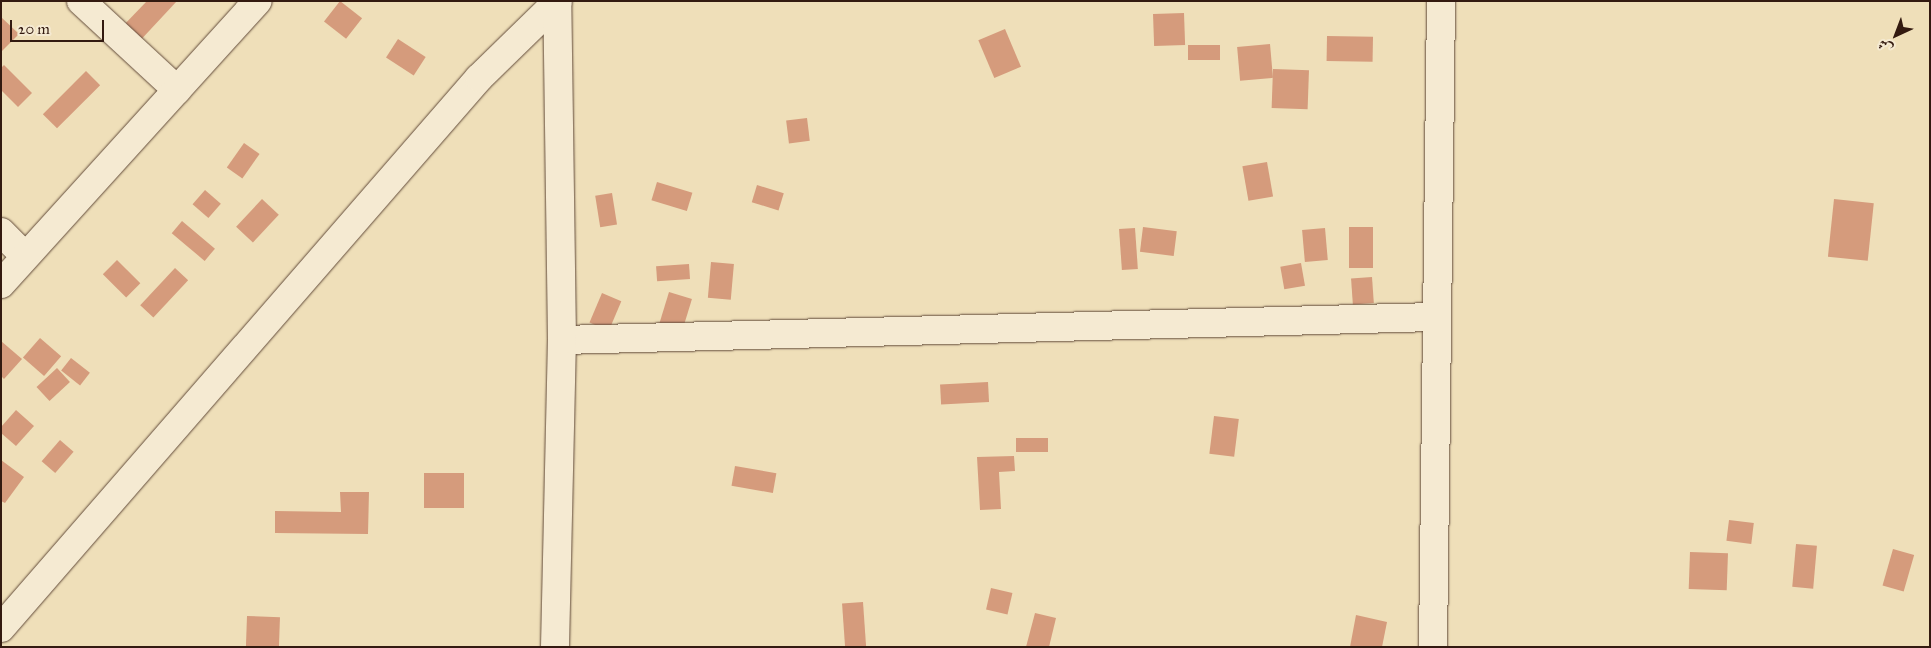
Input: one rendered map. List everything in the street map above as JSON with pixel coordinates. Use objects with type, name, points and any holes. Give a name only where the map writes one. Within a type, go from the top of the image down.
[{"type":"street","points":[[81,1],[177,90]]},
{"type":"street","points":[[1,284],[258,1]]},
{"type":"street","points":[[1433,647],[1441,1]]},
{"type":"street","points":[[555,647],[562,340],[558,2]]},
{"type":"street","points":[[1,628],[479,78],[558,2]]},
{"type":"street","points":[[1,232],[26,256]]},
{"type":"street","points":[[562,340],[1437,318]]},
{"type":"building","points":[[147,1],[177,1],[136,45],[120,29]]},
{"type":"building","points":[[340,1],[362,18],[346,39],[324,21]]},
{"type":"building","points":[[1184,13],[1185,45],[1154,46],[1153,14]]},
{"type":"building","points":[[1,17],[19,34],[1,52]]},
{"type":"building","points":[[1005,29],[1021,67],[994,78],[978,40]]},
{"type":"building","points":[[1327,36],[1373,37],[1373,62],[1327,61]]},
{"type":"building","points":[[398,39],[426,57],[414,75],[386,57]]},
{"type":"building","points":[[1270,44],[1273,78],[1240,81],[1237,47]]},
{"type":"building","points":[[1188,45],[1220,45],[1220,60],[1188,60]]},
{"type":"building","points":[[4,65],[32,93],[18,107],[1,90],[1,68]]},
{"type":"building","points":[[1273,69],[1309,70],[1308,109],[1272,108]]},
{"type":"building","points":[[86,71],[100,85],[57,128],[43,114]]},
{"type":"building","points":[[807,118],[810,141],[789,143],[786,121]]},
{"type":"building","points":[[244,143],[260,154],[242,178],[227,168]]},
{"type":"building","points":[[1267,162],[1273,196],[1248,201],[1242,166]]},
{"type":"building","points":[[657,182],[692,193],[687,211],[651,200]]},
{"type":"building","points":[[757,185],[784,193],[779,210],[752,202]]},
{"type":"building","points":[[205,190],[221,204],[208,218],[193,204]]},
{"type":"building","points":[[612,193],[617,225],[600,227],[595,196]]},
{"type":"building","points":[[262,199],[279,215],[253,242],[236,227]]},
{"type":"building","points":[[1834,199],[1874,203],[1868,261],[1828,257]]},
{"type":"building","points":[[182,221],[215,249],[205,261],[172,233]]},
{"type":"building","points":[[1143,227],[1177,231],[1174,256],[1140,252]]},
{"type":"building","points":[[1349,227],[1373,227],[1373,268],[1349,268]]},
{"type":"building","points":[[1135,228],[1138,269],[1122,270],[1119,229]]},
{"type":"building","points":[[1325,228],[1328,260],[1305,262],[1302,230]]},
{"type":"building","points":[[117,260],[140,283],[126,297],[103,274]]},
{"type":"building","points":[[711,262],[734,264],[731,300],[708,298]]},
{"type":"building","points":[[1301,263],[1305,286],[1284,289],[1280,267]]},
{"type":"building","points":[[689,264],[690,279],[657,281],[656,266]]},
{"type":"building","points":[[175,268],[188,280],[153,318],[140,305]]},
{"type":"building","points":[[1372,277],[1374,303],[1353,304],[1351,278]]},
{"type":"building","points":[[669,292],[692,299],[682,332],[659,325]]},
{"type":"building","points":[[602,293],[621,301],[609,331],[589,322]]},
{"type":"building","points":[[40,338],[61,356],[44,376],[23,358]]},
{"type":"building","points":[[1,341],[22,359],[4,379],[1,376]]},
{"type":"building","points":[[71,358],[90,373],[80,385],[61,371]]},
{"type":"building","points":[[57,368],[70,382],[49,401],[37,387]]},
{"type":"building","points":[[988,382],[989,402],[941,404],[940,385]]},
{"type":"building","points":[[16,410],[34,426],[16,446],[1,433],[1,427]]},
{"type":"building","points":[[1214,416],[1239,419],[1234,457],[1209,454]]},
{"type":"building","points":[[1016,438],[1048,438],[1048,452],[1016,452]]},
{"type":"building","points":[[60,440],[74,452],[55,473],[42,461]]},
{"type":"building","points":[[1014,456],[1015,471],[999,472],[1001,509],[980,510],[977,457]]},
{"type":"building","points":[[1,460],[24,477],[5,503],[1,501]]},
{"type":"building","points":[[735,466],[776,473],[773,493],[732,486]]},
{"type":"building","points":[[424,473],[464,473],[464,508],[424,508]]},
{"type":"building","points":[[340,492],[369,492],[368,534],[275,533],[275,511],[341,512]]},
{"type":"building","points":[[1729,520],[1754,523],[1751,544],[1726,541]]},
{"type":"building","points":[[1796,544],[1817,546],[1813,589],[1792,587]]},
{"type":"building","points":[[1893,549],[1914,555],[1904,592],[1883,586]]},
{"type":"building","points":[[1690,552],[1728,553],[1727,590],[1689,589]]},
{"type":"building","points":[[991,588],[1012,593],[1007,614],[986,609]]},
{"type":"building","points":[[863,602],[866,647],[845,647],[842,603]]},
{"type":"building","points":[[1035,613],[1056,618],[1049,647],[1026,647]]},
{"type":"building","points":[[1356,615],[1387,622],[1382,647],[1350,647]]},
{"type":"building","points":[[247,616],[280,617],[279,647],[246,647]]}]
